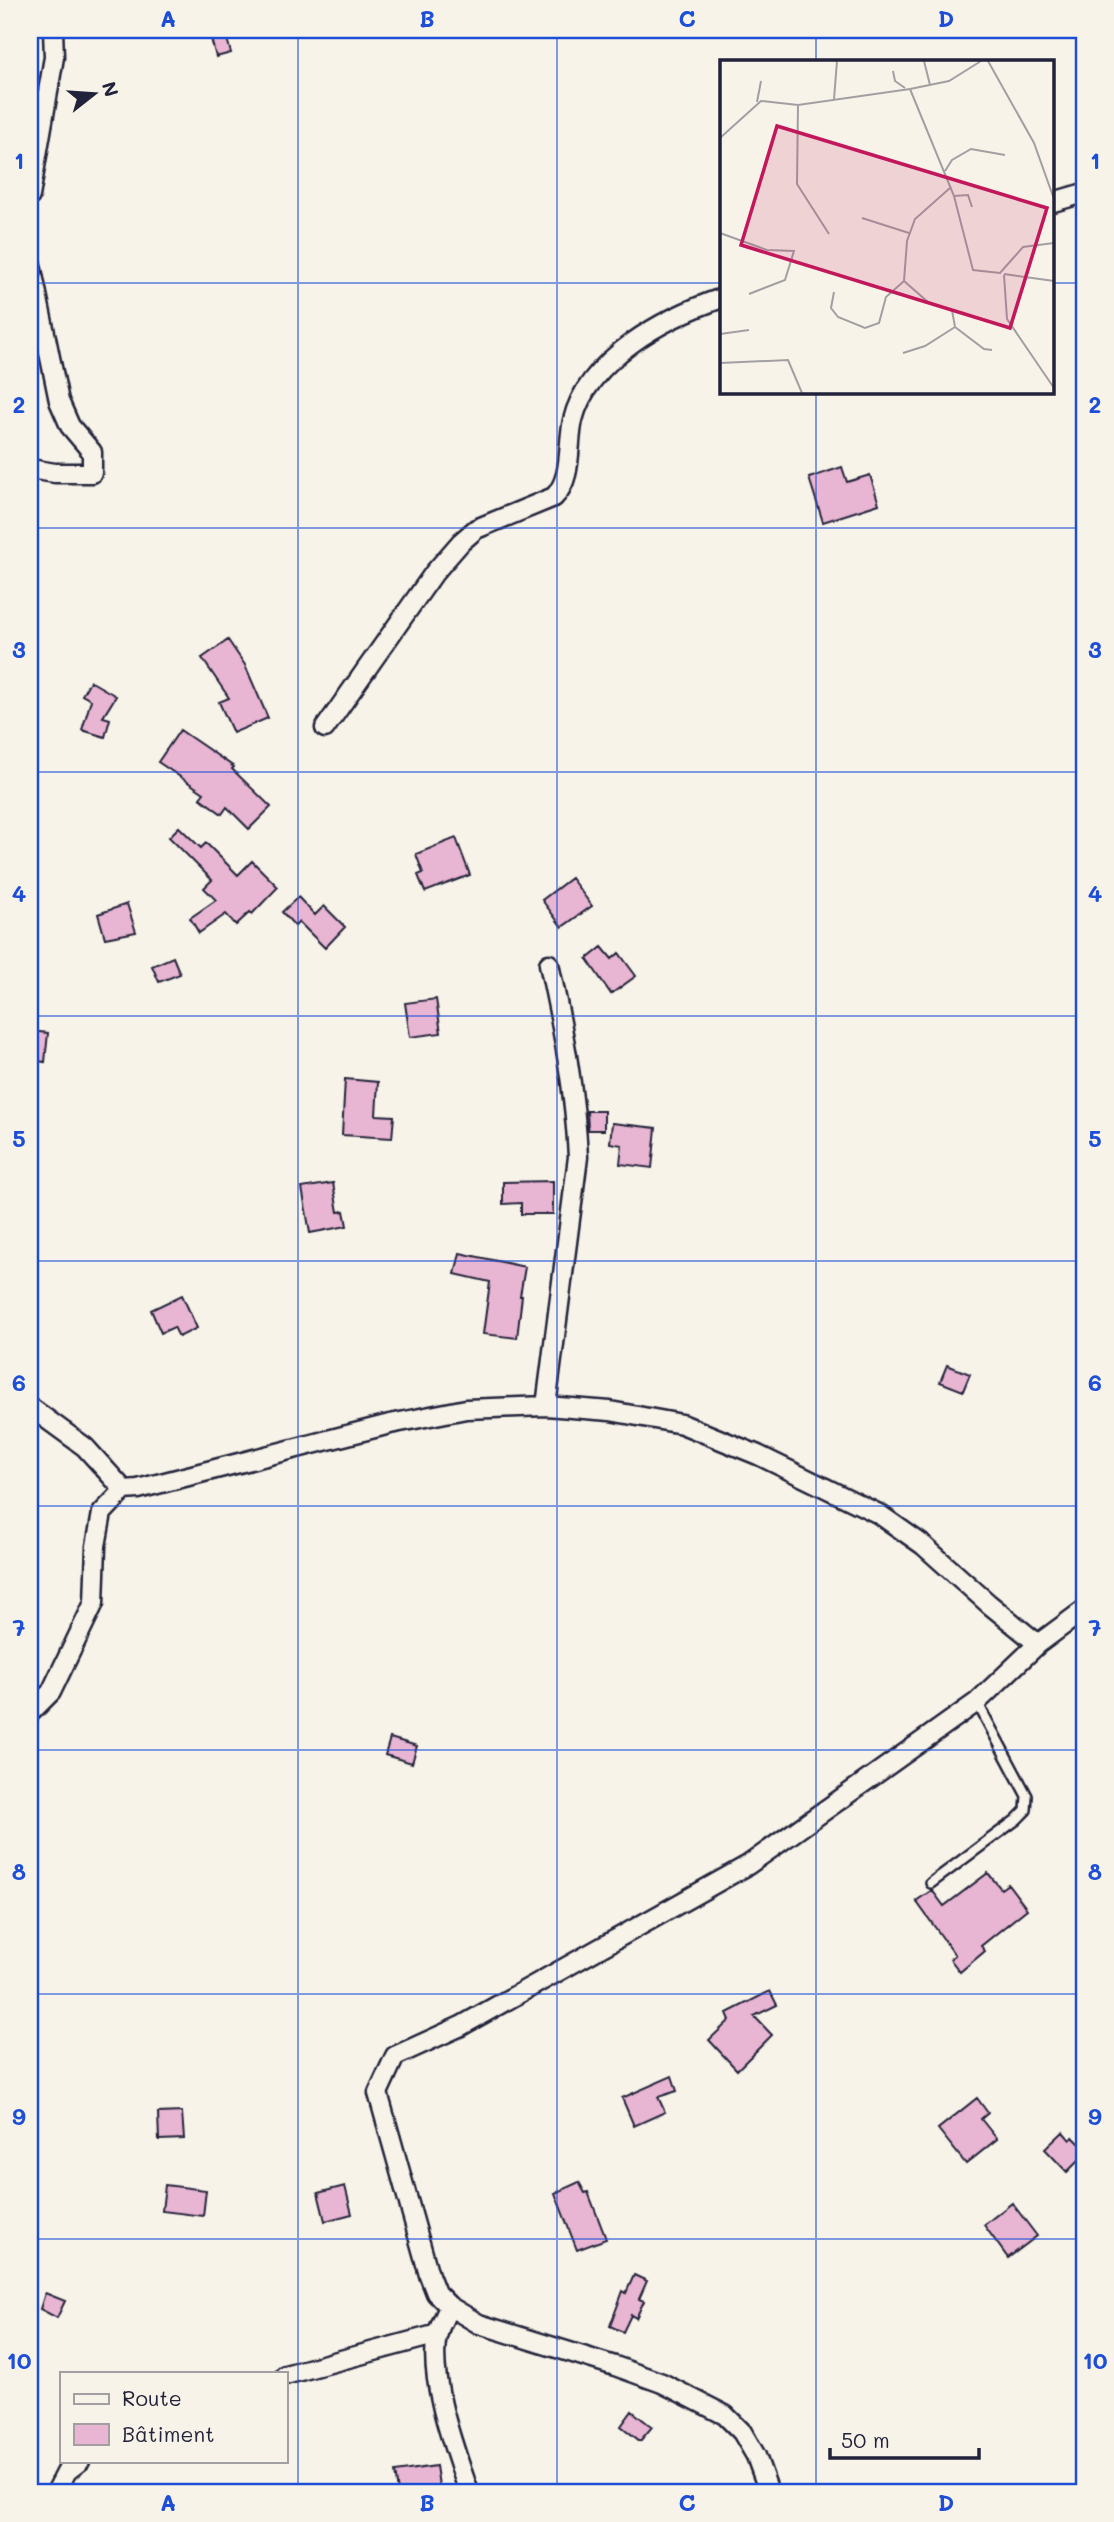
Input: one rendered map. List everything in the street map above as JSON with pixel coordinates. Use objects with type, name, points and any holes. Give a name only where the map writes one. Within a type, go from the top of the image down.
[{"type":"street","points":[[30,196],[54,57],[54,30]]},
{"type":"street","points":[[1054,202],[1084,193]]},
{"type":"street","points":[[30,260],[59,401],[70,426],[92,452],[92,473],[55,473],[30,469]]},
{"type":"street","points":[[325,727],[434,573],[461,542],[477,529],[554,497],[564,487],[573,419],[590,382],[626,348],[669,320],[720,300]]},
{"type":"street","points":[[547,1406],[578,1157],[568,1059],[549,964]]},
{"type":"street","points":[[30,1713],[51,1692],[94,1603],[96,1546],[102,1513],[124,1490],[138,1489],[390,1424],[466,1409],[547,1406],[610,1410],[682,1424],[758,1455],[879,1514],[923,1545],[1038,1644]]},
{"type":"street","points":[[30,1407],[85,1447],[124,1490]]},
{"type":"street","points":[[769,2492],[756,2456],[742,2432],[725,2415],[662,2383],[479,2324],[449,2306],[436,2293],[378,2093],[396,2056],[461,2026],[748,1865],[977,1702],[1038,1644],[1084,1610]]},
{"type":"street","points":[[449,2306],[438,2334],[436,2371],[450,2438],[469,2492]]},
{"type":"street","points":[[287,2374],[438,2334]]},
{"type":"street","points":[[56,2492],[67,2471],[79,2462]]},
{"type":"lane","points":[[930,1883],[1026,1810],[1027,1796],[977,1702]]},
{"type":"building","points":[[226,35],[231,53],[216,57],[211,39]]},
{"type":"building","points":[[842,467],[847,482],[870,475],[879,504],[823,522],[809,478]]},
{"type":"building","points":[[228,640],[245,665],[268,718],[233,733],[219,702],[229,698],[202,658]]},
{"type":"building","points":[[90,681],[116,696],[103,717],[110,719],[105,737],[82,730],[91,700],[82,695]]},
{"type":"building","points":[[180,730],[234,767],[232,769],[271,807],[249,829],[227,807],[222,814],[200,798],[204,793],[158,762]]},
{"type":"building","points":[[179,827],[201,848],[206,843],[238,875],[252,861],[278,887],[252,914],[250,912],[236,925],[226,914],[199,933],[190,918],[216,900],[204,888],[212,880],[169,837]]},
{"type":"building","points":[[456,838],[470,875],[425,892],[418,875],[423,873],[416,854]]},
{"type":"building","points":[[571,878],[592,906],[562,927],[542,900]]},
{"type":"building","points":[[298,897],[315,915],[324,906],[345,927],[325,948],[299,922],[295,926],[282,912]]},
{"type":"building","points":[[127,904],[136,932],[105,938],[98,914]]},
{"type":"building","points":[[602,947],[612,959],[619,953],[636,976],[611,994],[587,959]]},
{"type":"building","points":[[173,957],[180,974],[159,982],[152,966]]},
{"type":"building","points":[[436,999],[441,1033],[410,1037],[405,1003]]},
{"type":"building","points":[[30,1031],[48,1033],[45,1062],[30,1060]]},
{"type":"building","points":[[345,1079],[378,1082],[376,1115],[394,1116],[392,1138],[342,1135]]},
{"type":"building","points":[[587,1111],[604,1111],[604,1130],[588,1130]]},
{"type":"building","points":[[612,1123],[656,1128],[652,1168],[620,1164],[622,1145],[610,1143]]},
{"type":"building","points":[[553,1181],[553,1214],[521,1214],[521,1203],[503,1204],[503,1182]]},
{"type":"building","points":[[333,1183],[338,1212],[344,1211],[347,1226],[310,1233],[302,1188]]},
{"type":"building","points":[[460,1253],[525,1267],[517,1338],[483,1334],[490,1282],[455,1274]]},
{"type":"building","points":[[182,1295],[197,1328],[179,1337],[174,1327],[161,1333],[151,1310]]},
{"type":"building","points":[[947,1365],[970,1374],[963,1391],[940,1382]]},
{"type":"building","points":[[390,1738],[417,1746],[412,1763],[385,1755]]},
{"type":"building","points":[[988,1873],[1001,1889],[1008,1884],[1027,1909],[981,1946],[985,1951],[960,1972],[950,1959],[955,1955],[916,1901],[932,1890],[944,1906]]},
{"type":"building","points":[[770,1991],[777,2005],[754,2016],[772,2035],[737,2070],[709,2040],[730,2020],[727,2013]]},
{"type":"building","points":[[672,2076],[677,2091],[658,2097],[665,2112],[634,2126],[622,2098]]},
{"type":"building","points":[[977,2098],[988,2113],[981,2119],[997,2139],[966,2164],[938,2129]]},
{"type":"building","points":[[182,2112],[184,2139],[159,2140],[158,2113]]},
{"type":"building","points":[[1063,2132],[1070,2140],[1073,2137],[1084,2148],[1084,2155],[1067,2172],[1045,2149]]},
{"type":"building","points":[[579,2182],[585,2193],[588,2192],[606,2239],[577,2250],[555,2193]]},
{"type":"building","points":[[165,2185],[206,2190],[203,2216],[162,2211]]},
{"type":"building","points":[[345,2186],[352,2214],[325,2221],[318,2193]]},
{"type":"building","points":[[1012,2203],[1037,2236],[1008,2258],[984,2225]]},
{"type":"building","points":[[634,2275],[647,2281],[639,2299],[644,2301],[636,2318],[631,2315],[623,2332],[610,2326],[623,2291],[626,2293]]},
{"type":"building","points":[[45,2293],[65,2301],[57,2318],[40,2309]]},
{"type":"building","points":[[632,2411],[652,2427],[640,2441],[621,2426]]},
{"type":"building","points":[[436,2466],[440,2492],[398,2492],[395,2472]]}]
